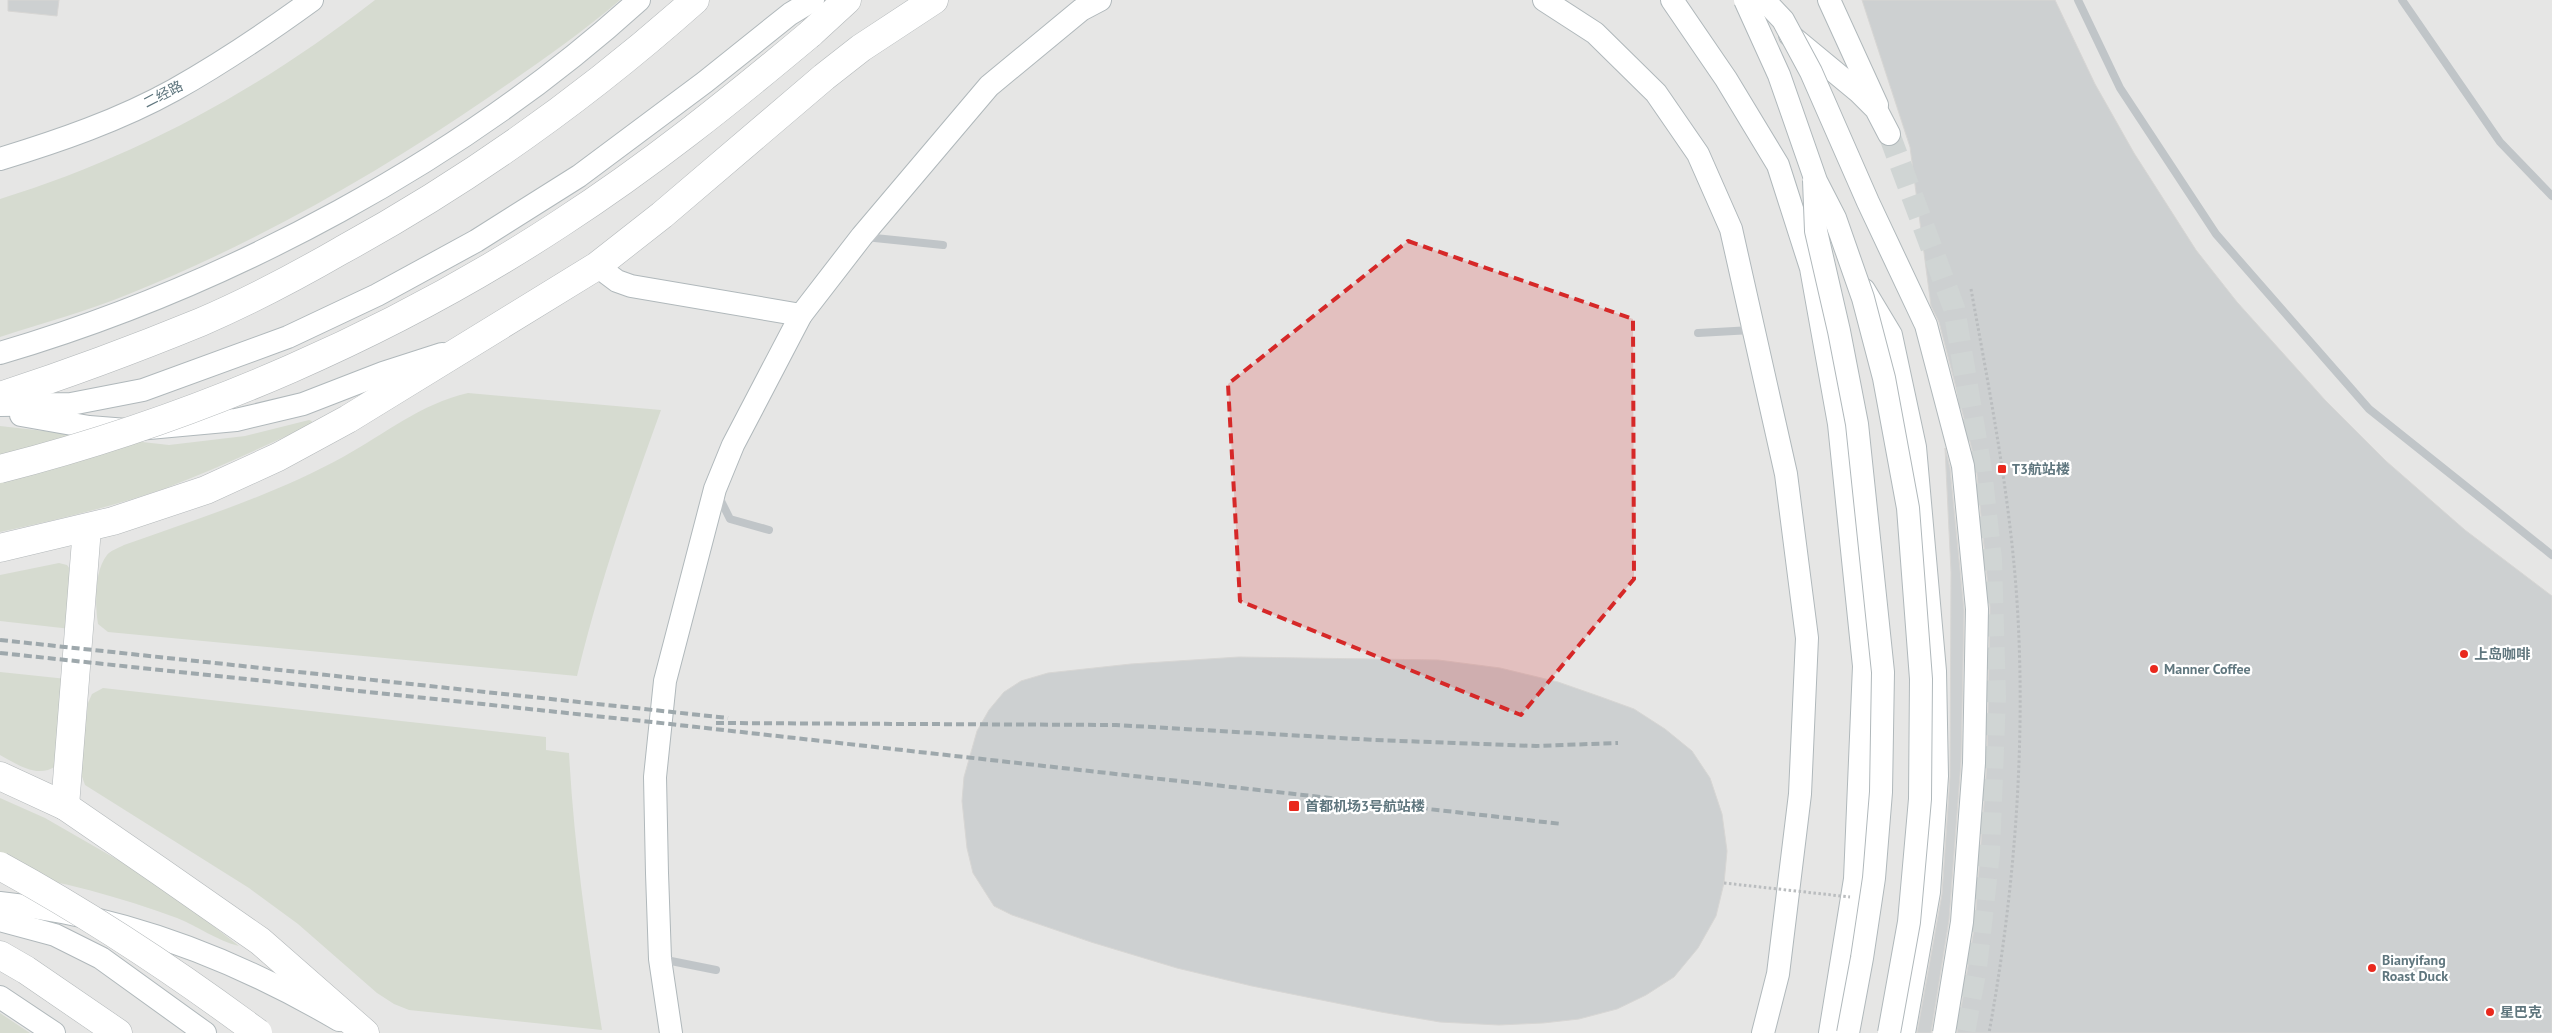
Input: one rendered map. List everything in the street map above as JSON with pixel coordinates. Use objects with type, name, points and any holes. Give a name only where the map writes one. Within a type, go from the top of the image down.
[{"type":"highway","points":[[0,396],[77,370],[202,321],[288,279],[379,230],[458,182],[528,135],[626,60],[695,0]]},
{"type":"highway","points":[[0,469],[90,445],[150,425],[308,360],[421,304],[541,236],[653,159],[722,107],[810,34],[847,0]]},
{"type":"highway","points":[[0,548],[87,528],[160,507],[248,472],[348,418],[536,306],[596,266],[676,204],[817,82],[861,48],[934,0]]},
{"type":"highway","points":[[65,806],[87,528]]},
{"type":"highway","points":[[0,776],[65,806],[260,941],[366,1033]]},
{"type":"highway","points":[[0,866],[60,899],[133,946],[258,1033]]},
{"type":"highway","points":[[0,954],[118,1033]]},
{"type":"street","name":"二经路","points":[[0,159],[102,123],[173,90],[228,57],[312,0]]},
{"type":"street","points":[[0,353],[122,312],[182,287],[255,254],[368,194],[464,135],[547,76],[590,43],[639,0]]},
{"type":"street","points":[[0,405],[71,404],[143,390],[288,337],[377,295],[476,241],[579,176],[705,82],[790,14],[813,0]]},
{"type":"street","points":[[671,1033],[660,959],[655,777],[664,681],[715,489],[733,445],[801,315],[862,236],[989,86],[1081,10],[1100,0]]},
{"type":"street","points":[[1544,0],[1594,32],[1656,92],[1698,154],[1731,229],[1786,474],[1807,638],[1800,794],[1778,974],[1763,1033]]},
{"type":"street","points":[[1672,0],[1726,79],[1778,165],[1822,218],[1891,335],[1915,447],[1935,672],[1937,776],[1929,892],[1904,1033]]},
{"type":"street","points":[[1741,0],[1804,45],[1859,92],[1876,110],[1889,134],[1860,64],[1829,0]]},
{"type":"street","points":[[1745,0],[1784,88],[1813,173],[1838,225],[1877,346],[1903,475],[1914,573],[1921,679],[1920,800],[1910,922],[1889,1033]]},
{"type":"street","points":[[1764,0],[1783,20],[1811,72],[1868,202],[1926,325],[1963,466],[1977,609],[1974,763],[1962,922],[1944,1033]]},
{"type":"street","points":[[1778,165],[1811,268],[1839,424],[1864,666],[1854,879],[1830,1033]]},
{"type":"street","points":[[1813,173],[1816,231],[1839,331],[1857,424],[1883,672],[1881,784],[1874,878],[1848,1033]]},
{"type":"street","points":[[596,266],[617,281],[631,286],[801,315]]},
{"type":"street","points":[[0,412],[127,430],[236,420],[304,404],[471,343]]},
{"type":"street","points":[[0,903],[26,906],[126,927],[177,943],[281,988],[361,1033]]},
{"type":"street","points":[[0,920],[56,935],[101,958],[205,1033]]},
{"type":"street","points":[[0,997],[54,1033]]},
{"type":"lane","points":[[2078,0],[2120,88],[2216,234],[2369,409],[2552,555]]},
{"type":"lane","points":[[2402,0],[2500,142],[2552,196]]},
{"type":"lane","points":[[862,236],[943,245]]},
{"type":"lane","points":[[1698,332],[1754,330]]},
{"type":"lane","points":[[715,489],[730,519],[770,530]]},
{"type":"lane","points":[[660,959],[716,970]]},
{"type":"path","points":[[1970,289],[1995,420],[2009,516],[2019,659],[2018,774],[2012,850],[2000,972],[1989,1033]]},
{"type":"path","points":[[1724,883],[1852,897]]},
{"type":"highlighted area","points":[[1408,241],[1633,319],[1634,579],[1521,715],[1240,601],[1228,384]]},
{"type":"shaded area","points":[[0,0],[2552,0],[2552,1033],[0,1033]]},
{"type":"shaded area","points":[[375,0],[620,0],[572,38],[489,97],[403,153],[315,205],[223,253],[129,294],[0,337],[0,199],[100,163],[196,117],[243,91],[288,62]]},
{"type":"shaded area","points":[[468,393],[661,410],[615,542],[577,676],[108,632],[98,624],[96,588],[103,562],[112,551],[263,495],[317,471],[403,420],[434,404]]},
{"type":"shaded area","points":[[309,420],[312,421],[310,425],[239,458],[166,488],[84,513],[0,532],[0,426],[169,445],[245,436]]},
{"type":"shaded area","points":[[59,563],[67,565],[72,572],[71,629],[0,621],[0,575]]},
{"type":"shaded area","points":[[0,672],[67,679],[56,766],[49,770],[34,771],[27,769],[0,755]]},
{"type":"shaded area","points":[[103,688],[546,737],[546,750],[569,753],[582,892],[602,1030],[409,1010],[394,1004],[377,993],[298,924],[249,888],[85,785],[80,771],[88,703],[92,694]]},
{"type":"shaded area","points":[[0,798],[45,818],[158,883],[239,946],[223,941],[177,918],[112,896],[45,880],[0,873]]},
{"type":"shaded area","points":[[0,1013],[30,1033],[0,1033]]},
{"type":"building","points":[[8,0],[59,0],[57,16],[8,11]]},
{"type":"building","points":[[1862,0],[2055,0],[2095,84],[2134,153],[2196,250],[2237,302],[2325,400],[2386,461],[2465,530],[2552,596],[2552,1033],[1957,1033],[1975,923],[1987,763],[1990,608],[1976,465],[1939,322],[1931,306],[1910,147]]},
{"type":"building","points":[[1945,448],[1950,468],[1964,610],[1961,762],[1949,920],[1931,1033],[1917,1033],[1942,894],[1950,777],[1951,572]]},
{"type":"building","points":[[1239,657],[1438,660],[1500,668],[1558,682],[1634,709],[1665,729],[1692,751],[1710,778],[1722,814],[1727,851],[1724,883],[1716,916],[1698,948],[1674,977],[1646,995],[1617,1009],[1579,1019],[1543,1023],[1499,1025],[1440,1022],[1252,986],[1177,968],[1091,942],[1012,915],[994,906],[973,873],[967,848],[962,801],[964,777],[977,731],[989,710],[1004,692],[1021,681],[1048,673],[1131,664]]},
{"type":"tunnel","points":[[1889,134],[1954,308],[1981,470],[1991,559],[1995,697],[1989,853],[1976,968],[1964,1033]]},
{"type":"railway","points":[[0,640],[728,718]]},
{"type":"railway","points":[[0,653],[652,722],[1562,824]]},
{"type":"railway","points":[[716,723],[1116,725],[1375,740],[1536,746],[1618,743]]},
{"type":"place","name":"T3航站楼","points":[[2002,469]]},
{"type":"place","name":"上岛咖啡","points":[[2464,654]]},
{"type":"place","name":"Manner Coffee","points":[[2154,669]]},
{"type":"place","name":"首都机场3号航站楼","points":[[1294,806]]},
{"type":"place","name":"Bianyifang Roast Duck","points":[[2372,968]]},
{"type":"place","name":"星巴克","points":[[2490,1012]]}]
